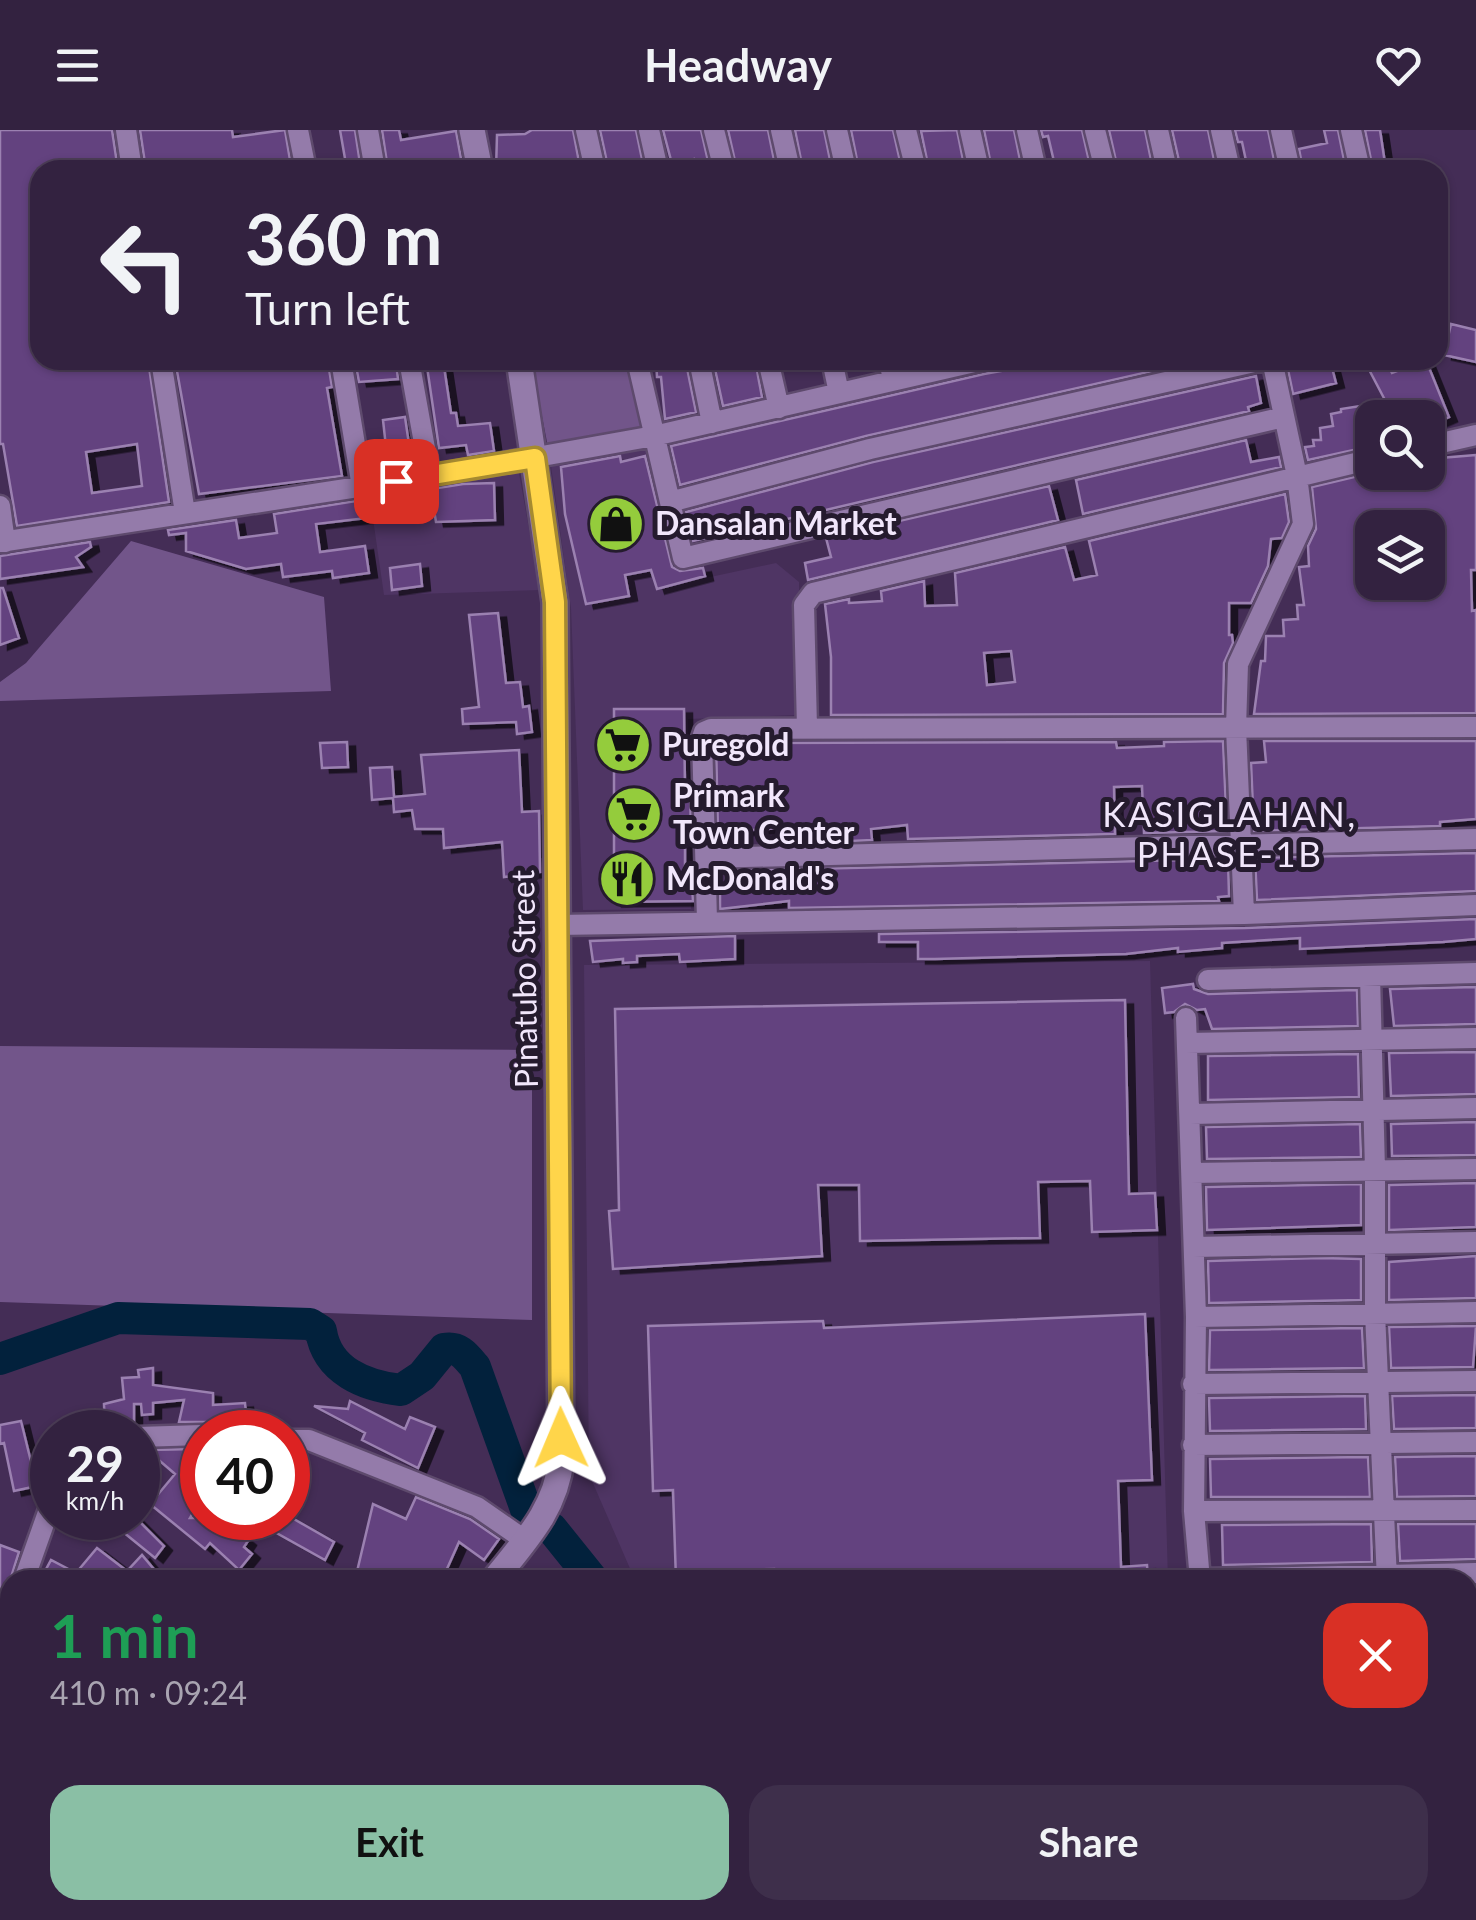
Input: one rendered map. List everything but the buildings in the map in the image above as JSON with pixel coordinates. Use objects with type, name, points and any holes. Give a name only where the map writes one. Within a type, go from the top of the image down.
[{"type":"street","points":[[126,130],[130,160]]},
{"type":"street","points":[[298,130],[304,160]]},
{"type":"street","points":[[368,130],[373,160]]},
{"type":"street","points":[[472,130],[478,160]]},
{"type":"street","points":[[586,130],[592,160]]},
{"type":"street","points":[[649,130],[656,160]]},
{"type":"street","points":[[714,130],[722,160]]},
{"type":"street","points":[[781,130],[788,160]]},
{"type":"street","points":[[837,130],[844,160]]},
{"type":"street","points":[[906,130],[914,160]]},
{"type":"street","points":[[970,130],[977,160]]},
{"type":"street","points":[[1027,130],[1034,160]]},
{"type":"street","points":[[1096,130],[1103,160]]},
{"type":"street","points":[[1158,130],[1166,160]]},
{"type":"street","points":[[1222,130],[1228,160]]},
{"type":"street","points":[[1281,130],[1288,160]]},
{"type":"street","points":[[1351,130],[1358,160]]},
{"type":"street","points":[[163,370],[184,513]]},
{"type":"street","points":[[343,370],[362,487]]},
{"type":"street","points":[[411,370],[430,476]]},
{"type":"street","name":"Pinatubo Street","points":[[502,1570],[554,1497],[561,1460],[555,602],[521,370]]},
{"type":"street","points":[[639,370],[683,558],[1284,417]]},
{"type":"street","points":[[701,370],[712,423]]},
{"type":"street","points":[[770,370],[779,408]]},
{"type":"street","points":[[834,370],[840,393]]},
{"type":"street","points":[[0,506],[2,542],[430,476],[654,436],[840,393],[891,370]]},
{"type":"street","points":[[670,502],[870,448],[1218,370]]},
{"type":"street","points":[[1244,914],[1236,728],[1238,664],[1303,524],[1274,370]]},
{"type":"street","points":[[1445,442],[1476,435]]},
{"type":"street","points":[[806,728],[804,604],[813,593],[1355,463]]},
{"type":"street","points":[[708,920],[704,732],[806,728],[1476,728]]},
{"type":"street","points":[[707,858],[1476,839]]},
{"type":"street","points":[[556,925],[1244,914],[1476,905]]},
{"type":"street","points":[[1208,980],[1476,974]]},
{"type":"street","points":[[1370,976],[1374,1313],[1386,1570]]},
{"type":"street","points":[[1186,1018],[1196,1317],[1194,1511],[1200,1570]]},
{"type":"street","points":[[1187,1043],[1476,1038]]},
{"type":"street","points":[[1191,1114],[1476,1108]]},
{"type":"street","points":[[1192,1173],[1476,1169]]},
{"type":"street","points":[[1194,1247],[1476,1242]]},
{"type":"street","points":[[1196,1317],[1476,1312]]},
{"type":"street","points":[[1193,1384],[1476,1381]]},
{"type":"street","points":[[310,1440],[477,1507],[526,1541]]},
{"type":"street","points":[[1193,1445],[1476,1442]]},
{"type":"street","points":[[1194,1511],[1476,1510]]},
{"type":"street","points":[[28,1570],[38,1540]]},
{"type":"shaded area","points":[[533,370],[631,370],[644,429],[548,447]]},
{"type":"shaded area","name":"Primark Town Center","points":[[652,445],[687,582],[776,563],[799,582],[800,715],[688,719],[691,909],[583,910],[571,608],[551,466]]},
{"type":"shaded area","points":[[519,473],[540,590],[384,595],[369,491]]},
{"type":"shaded area","points":[[131,541],[324,597],[331,691],[0,701],[0,682],[26,663]]},
{"type":"shaded area","points":[[1150,961],[1168,1570],[631,1570],[589,1474],[584,965]]},
{"type":"shaded area","points":[[0,1046],[532,1050],[532,1320],[0,1302]]},
{"type":"waterway","points":[[0,1359],[118,1318],[310,1324],[321,1331],[331,1357],[350,1374],[374,1385],[401,1390],[422,1376],[444,1349],[458,1350],[475,1367],[527,1512]]},
{"type":"waterway","points":[[552,1529],[585,1570]]},
{"type":"place","name":"Dansalan Market","points":[[616,524]]},
{"type":"place","name":"Puregold","points":[[623,745]]},
{"type":"place","name":"Primark Town Center","points":[[634,814]]},
{"type":"place","name":"McDonald's","points":[[627,879]]},
{"type":"district","name":"KASIGLAHAN, PHASE-1B","points":[[1230,835]]},
{"type":"route","points":[[396,481],[535,458],[555,602],[561,1438]]}]
